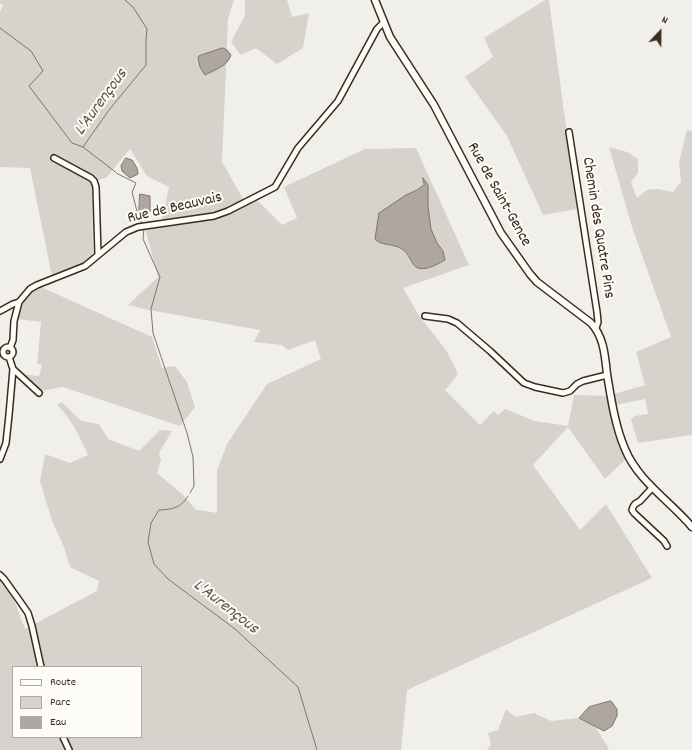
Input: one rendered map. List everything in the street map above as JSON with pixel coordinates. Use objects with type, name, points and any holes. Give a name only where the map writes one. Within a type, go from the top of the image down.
[{"type":"street","name":"Rue de Saint-Gence","points":[[375,0],[390,37],[434,105],[500,233],[530,274],[538,282],[591,322],[600,334],[616,419],[628,456],[652,488],[692,527]]},
{"type":"street","name":"Rue de Beauvais","points":[[10,348],[13,340],[14,321],[19,302],[30,289],[85,266],[126,232],[138,227],[214,216],[228,211],[275,187],[298,148],[338,100],[377,29],[384,22]]},
{"type":"street","name":"Chemin des Quatre Pins","points":[[568,132],[597,312],[598,322],[596,328]]},
{"type":"street","points":[[54,158],[94,181],[97,200],[98,255]]},
{"type":"street","points":[[0,311],[19,302]]},
{"type":"street","points":[[426,316],[448,318],[457,323],[478,340],[524,383],[535,387],[563,393],[570,391],[577,384],[583,381],[607,374]]},
{"type":"street","points":[[0,459],[6,443],[13,368],[10,357],[13,351],[10,348],[5,348],[1,352],[5,356],[10,357]]},
{"type":"street","points":[[13,368],[38,393]]},
{"type":"street","points":[[652,488],[640,501],[635,504],[632,510],[664,541],[667,546]]},
{"type":"street","points":[[0,576],[12,589],[28,613],[41,666]]},
{"type":"street","points":[[63,738],[69,750]]},
{"type":"green space","points":[[0,0],[234,0],[228,19],[222,162],[246,204],[257,200],[282,225],[297,218],[284,187],[365,149],[416,148],[469,265],[403,288],[420,317],[446,350],[458,374],[445,390],[480,425],[494,411],[498,415],[505,409],[535,421],[568,426],[574,395],[607,396],[645,385],[636,352],[671,337],[632,227],[609,147],[627,152],[638,159],[638,173],[631,182],[637,198],[647,190],[657,189],[673,192],[681,182],[679,162],[687,130],[692,131],[692,435],[638,443],[631,419],[635,416],[648,414],[645,399],[610,406],[618,439],[626,459],[605,479],[568,427],[533,465],[580,530],[606,504],[652,578],[407,690],[401,750],[0,750],[0,580],[14,600],[25,629],[97,591],[99,581],[70,567],[64,547],[52,521],[40,481],[45,454],[70,463],[88,455],[71,422],[57,405],[62,402],[81,421],[99,424],[108,439],[139,451],[160,430],[172,431],[159,453],[161,460],[157,473],[182,494],[196,510],[217,513],[217,471],[227,444],[267,384],[321,359],[315,340],[288,350],[282,345],[254,342],[260,330],[128,305],[158,277],[145,228],[161,225],[169,187],[147,176],[130,149],[107,177],[92,183],[93,255],[84,264],[52,276],[30,168],[0,167],[0,12],[3,5],[0,3]]},
{"type":"green space","points":[[245,0],[287,0],[292,17],[309,13],[303,48],[277,64],[256,48],[241,55],[231,42],[245,15]]},
{"type":"green space","points":[[545,0],[549,0],[577,209],[543,215],[507,136],[465,77],[493,57],[484,38]]},
{"type":"green space","points":[[41,287],[152,337],[162,368],[175,366],[187,382],[195,407],[180,426],[63,387],[41,391],[21,374],[39,376],[42,365],[37,364],[41,322],[18,319],[25,300],[31,292]]},
{"type":"green space","points":[[506,709],[515,717],[534,713],[551,721],[579,718],[596,728],[609,749],[487,750],[491,745],[488,733],[498,730]]},
{"type":"water","points":[[223,48],[231,55],[227,62],[205,75],[200,67],[199,56]]},
{"type":"water","points":[[126,158],[132,160],[137,168],[138,174],[130,178],[122,171],[121,166]]},
{"type":"water","points":[[423,178],[428,185],[428,206],[431,229],[437,243],[443,251],[445,260],[430,267],[421,269],[414,265],[406,252],[395,246],[377,241],[375,239],[379,213],[424,185]]},
{"type":"water","points":[[140,194],[150,196],[150,212],[139,214]]},
{"type":"water","points":[[611,701],[617,709],[617,716],[612,726],[604,731],[579,718],[589,707]]},
{"type":"waterway","name":"L'Aurençous","points":[[125,0],[133,7],[147,29],[146,65],[109,110],[83,147],[118,174],[136,183],[132,192],[139,219],[142,223]]},
{"type":"waterway","points":[[0,28],[31,51],[43,71],[29,86],[72,143],[83,147]]},
{"type":"waterway","name":"L'Aurençous","points":[[144,229],[143,239],[160,277],[151,309],[153,333],[187,433],[193,457],[194,486],[190,493]]},
{"type":"waterway","name":"L'Aurençous","points":[[188,496],[182,504],[175,508],[159,510],[151,523],[148,542],[154,564],[168,579],[235,629],[298,687],[317,750]]}]
